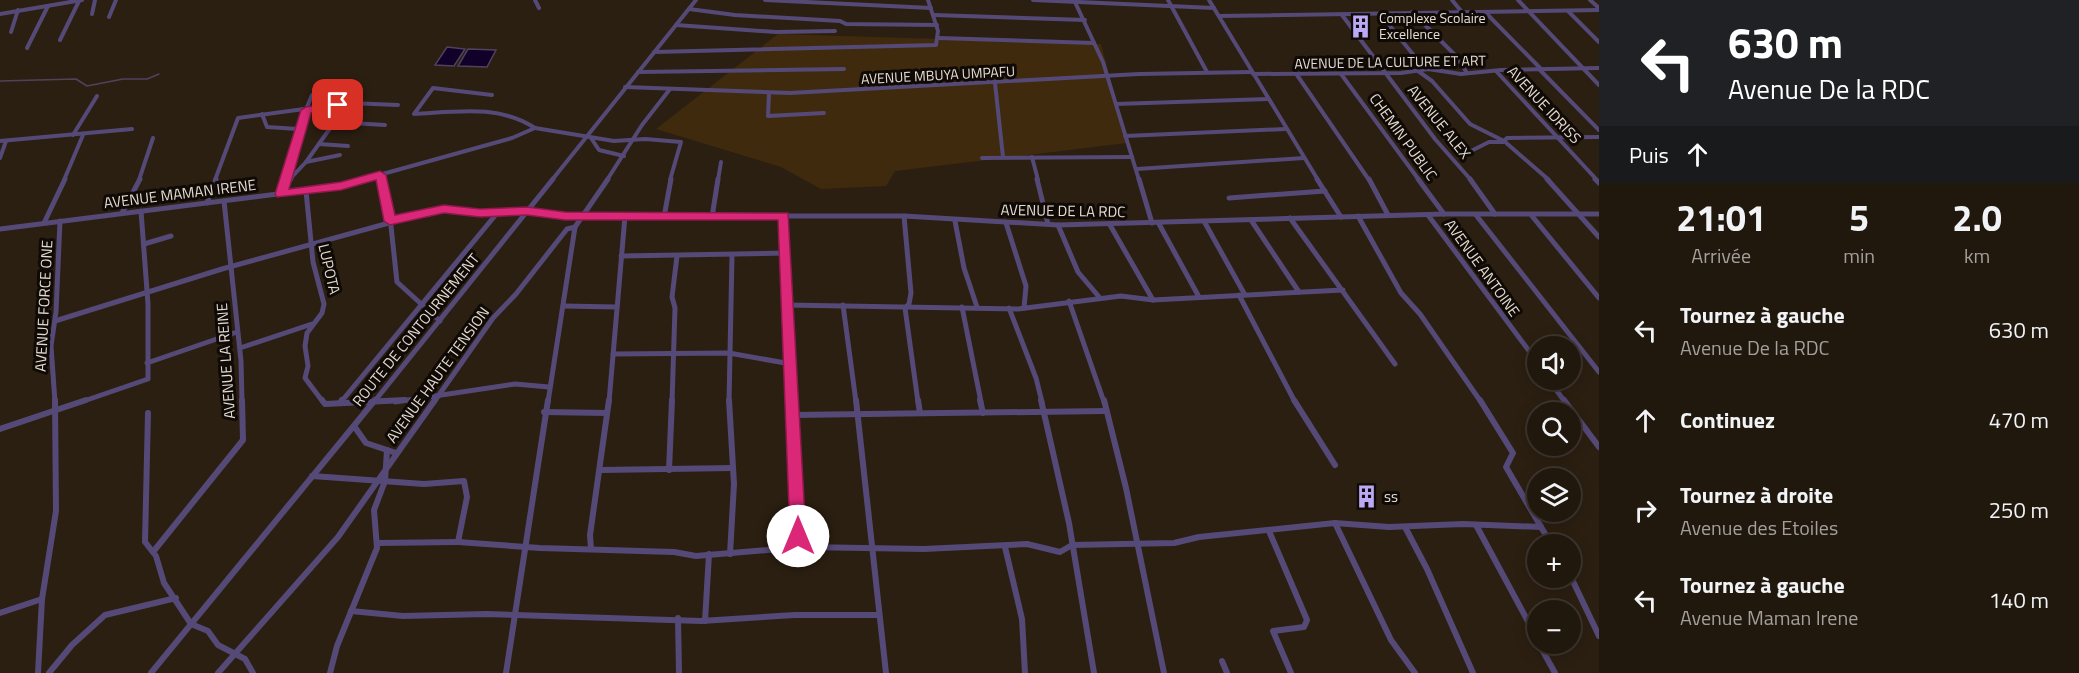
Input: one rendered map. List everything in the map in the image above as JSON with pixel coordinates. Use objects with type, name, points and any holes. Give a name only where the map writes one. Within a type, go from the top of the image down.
[{"type":"street","points":[[0,14],[80,0]]},
{"type":"street","points":[[60,40],[80,0]]},
{"type":"street","points":[[92,14],[95,0]]},
{"type":"street","points":[[109,17],[116,0]]},
{"type":"street","points":[[535,0],[539,8]]},
{"type":"street","name":"ROUTE DE CONTOURNEMENT","points":[[152,673],[588,138],[625,87],[696,0]]},
{"type":"street","points":[[765,0],[931,8]]},
{"type":"street","points":[[654,52],[936,45],[939,38],[937,26],[928,0]]},
{"type":"street","points":[[1033,0],[1108,1],[1214,8]]},
{"type":"street","points":[[1168,0],[1207,72]]},
{"type":"street","points":[[1209,0],[1285,129],[1341,217]]},
{"type":"street","points":[[1452,0],[1461,11]]},
{"type":"street","points":[[1518,0],[1599,85]]},
{"type":"street","points":[[1590,0],[1599,9]]},
{"type":"street","points":[[36,7],[39,1]]},
{"type":"street","points":[[1075,1],[1107,76],[1152,224]]},
{"type":"street","points":[[27,48],[48,6]]},
{"type":"street","points":[[689,9],[735,15],[840,21],[846,24],[937,26]]},
{"type":"street","points":[[1219,16],[1599,9]]},
{"type":"street","points":[[10,32],[18,10]]},
{"type":"street","points":[[1568,11],[1599,42]]},
{"type":"street","points":[[1412,12],[1456,56],[1467,73]]},
{"type":"street","points":[[1485,12],[1599,130]]},
{"type":"street","points":[[1380,14],[1425,69]]},
{"type":"street","points":[[934,15],[1085,20]]},
{"type":"street","name":"AVENUE ALEX","points":[[1342,15],[1495,214]]},
{"type":"street","points":[[676,25],[776,32],[834,31]]},
{"type":"street","points":[[939,38],[1094,43]]},
{"type":"street","name":"AVENUE DE LA CULTURE ET ART","points":[[1252,73],[1341,74],[1425,69],[1467,73],[1599,68]]},
{"type":"street","points":[[638,72],[844,69]]},
{"type":"street","points":[[1418,71],[1432,81],[1470,124],[1504,141],[1542,173],[1599,237]]},
{"type":"street","name":"AVENUE IDRISS","points":[[1496,71],[1599,183]]},
{"type":"street","name":"AVENUE MBUYA UMPAFU","points":[[625,87],[770,93],[1107,76],[1207,72],[1252,73]]},
{"type":"street","name":"CHEMIN PUBLIC","points":[[1341,74],[1444,214]]},
{"type":"street","points":[[1297,75],[1361,165],[1388,215]]},
{"type":"street","points":[[995,83],[1003,157]]},
{"type":"street","points":[[492,95],[433,88],[414,113],[425,115],[485,110],[523,120],[535,128],[588,138],[632,142],[645,139],[682,143],[667,193],[664,217]]},
{"type":"street","points":[[281,194],[298,129],[312,95],[358,89],[306,162],[284,186]]},
{"type":"street","name":"AVENUE HAUTE TENSION","points":[[218,673],[336,540],[492,318],[516,294],[567,229],[575,227],[670,89]]},
{"type":"street","points":[[770,93],[768,116],[824,113]]},
{"type":"street","points":[[73,135],[97,96]]},
{"type":"street","points":[[1116,104],[1268,99]]},
{"type":"street","points":[[207,203],[237,120],[262,114],[349,103],[398,105]]},
{"type":"street","points":[[262,114],[267,127],[298,129]]},
{"type":"street","points":[[334,122],[385,125]]},
{"type":"street","name":"AVENUE MAMAN IRENE","points":[[0,229],[341,186],[512,138],[535,128]]},
{"type":"street","points":[[0,158],[3,141],[132,129]]},
{"type":"street","points":[[1125,136],[1285,129]]},
{"type":"street","points":[[44,223],[69,171],[82,135]]},
{"type":"street","points":[[1471,151],[1489,142],[1504,141],[1507,138],[1599,137]]},
{"type":"street","points":[[122,213],[138,184],[153,138]]},
{"type":"street","points":[[588,138],[599,150],[624,156]]},
{"type":"street","points":[[319,144],[348,146]]},
{"type":"street","points":[[581,144],[594,146]]},
{"type":"street","points":[[306,162],[340,155]]},
{"type":"street","points":[[1032,157],[1048,224]]},
{"type":"street","points":[[982,158],[1132,157]]},
{"type":"street","points":[[1137,169],[1304,158]]},
{"type":"street","points":[[712,217],[721,162]]},
{"type":"street","points":[[380,175],[390,221],[397,282],[440,321]]},
{"type":"street","name":"LUPOTA","points":[[306,190],[310,244],[324,301],[322,313],[308,333],[305,346],[306,382],[325,404],[340,403]]},
{"type":"street","points":[[1229,198],[1325,191]]},
{"type":"street","name":"AVENUE LA REINE","points":[[195,503],[242,443],[240,348],[224,201]]},
{"type":"street","name":"AVENUE DE LA RDC","points":[[55,321],[230,267],[390,221],[444,209],[527,211],[581,216],[904,216],[955,221],[1059,225],[1205,223],[1388,215],[1599,214]]},
{"type":"street","points":[[0,429],[148,379],[141,211]]},
{"type":"street","points":[[340,403],[498,212]]},
{"type":"street","name":"AVENUE ANTOINE","points":[[1428,215],[1527,348]]},
{"type":"street","points":[[1476,215],[1599,372]]},
{"type":"street","points":[[591,549],[590,535],[601,471],[625,216]]},
{"type":"street","points":[[783,216],[799,548]]},
{"type":"street","points":[[904,216],[911,293],[909,304],[905,308]]},
{"type":"street","points":[[1358,216],[1401,293],[1420,314],[1465,377],[1513,453],[1506,467],[1545,534]]},
{"type":"street","points":[[1532,216],[1599,298]]},
{"type":"street","points":[[1290,218],[1395,364]]},
{"type":"street","points":[[1251,220],[1299,292]]},
{"type":"street","name":"AVENUE FORCE ONE","points":[[38,673],[42,599],[56,511],[55,411],[51,345],[55,321],[60,221]]},
{"type":"street","points":[[955,221],[964,268],[977,307]]},
{"type":"street","points":[[1006,223],[1026,286],[1024,308]]},
{"type":"street","points":[[1205,223],[1292,397],[1335,465]]},
{"type":"street","points":[[1159,224],[1199,297]]},
{"type":"street","points":[[1059,225],[1071,261],[1100,298]]},
{"type":"street","points":[[1110,225],[1153,300]]},
{"type":"street","points":[[506,673],[544,412],[575,227]]},
{"type":"street","points":[[144,243],[171,236]]},
{"type":"street","points":[[621,256],[785,253]]},
{"type":"street","points":[[730,554],[734,484],[729,353],[732,255]]},
{"type":"street","points":[[669,470],[675,308],[672,297],[677,256]]},
{"type":"street","points":[[786,305],[1024,308],[1128,296],[1153,300],[1343,290]]},
{"type":"street","points":[[1070,301],[1106,411],[1138,544],[1164,673]]},
{"type":"street","points":[[843,305],[846,346],[857,412],[869,547],[886,673]]},
{"type":"street","points":[[562,306],[617,307]]},
{"type":"street","points":[[962,307],[983,413]]},
{"type":"street","points":[[905,308],[920,413]]},
{"type":"street","points":[[1009,308],[1036,378],[1072,545],[1094,673]]},
{"type":"street","points":[[240,348],[315,323]]},
{"type":"street","points":[[147,363],[237,332]]},
{"type":"street","points":[[613,354],[729,353],[791,364]]},
{"type":"street","points":[[340,403],[406,401],[439,394],[466,394],[515,384],[549,387]]},
{"type":"street","points":[[1557,390],[1599,447]]},
{"type":"street","points":[[793,415],[857,412],[1106,411]]},
{"type":"street","points":[[544,412],[606,413]]},
{"type":"street","points":[[148,413],[145,542],[153,552],[164,583],[176,598],[190,624],[208,631],[218,645],[235,653],[248,663],[253,673]]},
{"type":"street","points":[[354,426],[366,443],[396,453]]},
{"type":"street","points":[[330,673],[351,612],[376,555],[378,543],[374,510],[385,481],[387,450]]},
{"type":"street","points":[[601,471],[732,468]]},
{"type":"street","points":[[312,477],[427,484],[465,481],[467,497],[458,542]]},
{"type":"street","points":[[153,552],[195,503]]},
{"type":"street","points":[[1072,545],[1138,544],[1335,524],[1405,527],[1476,525],[1541,527]]},
{"type":"street","points":[[1335,524],[1390,640],[1415,673]]},
{"type":"street","points":[[1476,525],[1527,621]]},
{"type":"street","points":[[1405,527],[1473,673]]},
{"type":"street","points":[[1269,531],[1306,620],[1304,627],[1272,631],[1291,673]]},
{"type":"street","points":[[378,543],[458,542],[709,554],[799,548],[924,549],[1027,544],[1060,552],[1068,550],[1072,545]]},
{"type":"street","points":[[1005,547],[1022,619],[1025,673]]},
{"type":"street","points":[[705,621],[709,554]]},
{"type":"street","points":[[1576,588],[1599,636]]},
{"type":"street","points":[[49,673],[72,645],[105,615],[176,598]]},
{"type":"street","points":[[0,613],[42,599]]},
{"type":"street","points":[[351,612],[368,614],[393,612],[403,616],[514,615],[667,621],[678,618],[705,621],[774,616],[878,615]]},
{"type":"street","points":[[678,618],[679,673]]},
{"type":"street","points":[[1545,654],[1555,673]]},
{"type":"street","points":[[1222,661],[1227,673]]},
{"type":"shaded area","points":[[778,34],[1101,44],[1127,143],[895,171],[886,186],[821,189],[781,167],[656,129]]},
{"type":"shaded area","points":[[447,47],[465,49],[454,66],[435,65]]},
{"type":"shaded area","points":[[468,49],[496,50],[487,67],[458,66]]},
{"type":"waterway","points":[[0,81],[76,79],[87,86],[123,79],[147,79],[159,74]]},
{"type":"place","name":"Complexe Scolaire Excellence","points":[[1361,26]]},
{"type":"place","name":"ss","points":[[1366,497]]},
{"type":"route","points":[[338,105],[306,110],[298,129],[281,194],[341,186],[380,175],[390,221],[444,209],[480,213],[527,211],[565,216],[693,218],[783,216],[786,305],[793,384],[798,536]]}]
